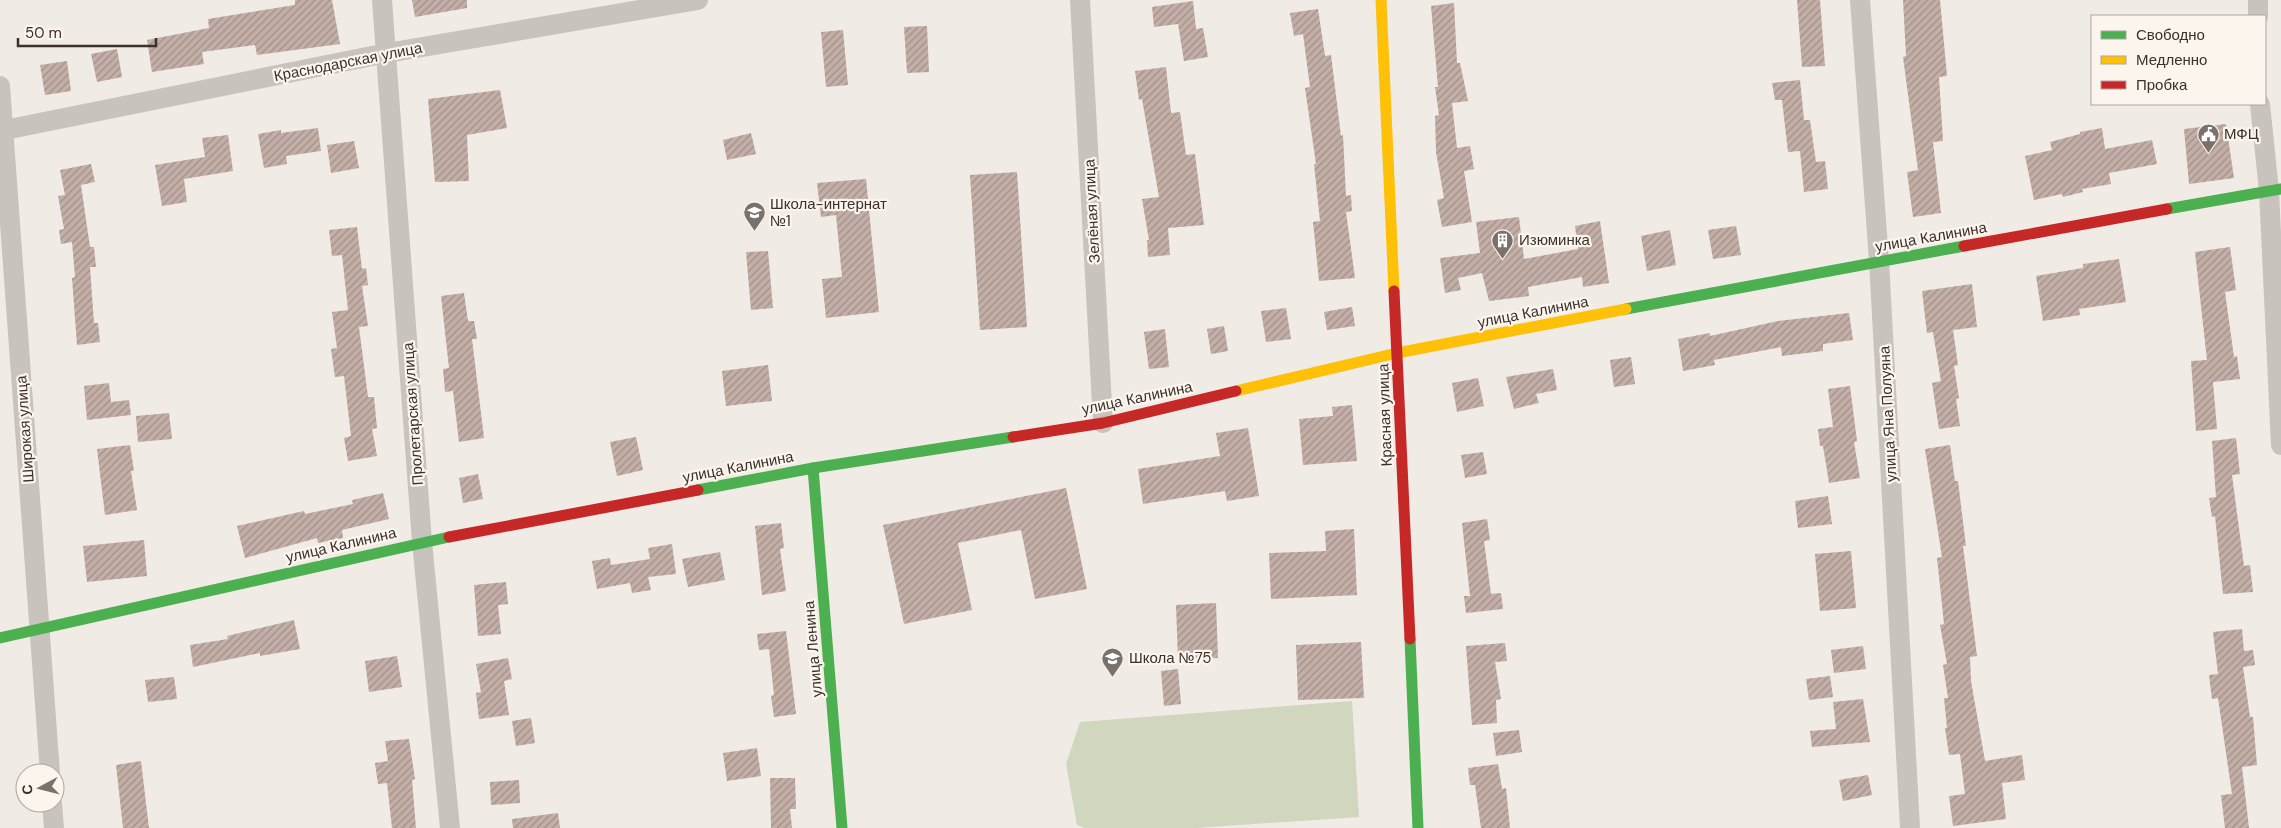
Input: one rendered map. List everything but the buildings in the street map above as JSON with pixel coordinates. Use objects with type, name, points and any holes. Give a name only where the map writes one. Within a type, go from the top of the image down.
[{"type":"street","name":"Пролетарская улица","points":[[382,0],[422,542],[450,828]]},
{"type":"street","name":"Краснодарская улица","points":[[1,131],[387,53],[698,0]]},
{"type":"street","name":"Зелёная улица","points":[[1080,0],[1103,423]]},
{"type":"street","name":"Красная улица","points":[[1381,0],[1418,828]]},
{"type":"street","name":"улица Яна Полуяна","points":[[1860,0],[1879,261],[1910,828]]},
{"type":"street","points":[[2258,0],[2258,15]]},
{"type":"street","name":"Широкая улица","points":[[0,86],[1,131],[49,763]]},
{"type":"street","points":[[2260,105],[2275,190],[2281,445]]},
{"type":"street","name":"улица Калинина","points":[[0,638],[422,542],[813,468],[1103,423],[1397,353],[1879,261],[2275,190]]},
{"type":"street","name":"улица Ленина","points":[[813,468],[842,828]]},
{"type":"street","points":[[53,813],[54,828]]},
{"type":"green space","points":[[1352,701],[1359,817],[1196,828],[1084,828],[1077,825],[1066,764],[1080,722]]},
{"type":"traffic: fast","points":[[2167,209],[2281,189]]},
{"type":"traffic: fast","points":[[1626,309],[1964,246]]},
{"type":"traffic: fast","points":[[698,490],[813,468],[1013,437]]},
{"type":"traffic: fast","points":[[813,468],[842,828]]},
{"type":"traffic: fast","points":[[0,638],[449,537]]},
{"type":"traffic: fast","points":[[1410,639],[1418,828]]},
{"type":"traffic: slow","points":[[1381,0],[1394,291]]},
{"type":"traffic: slow","points":[[1236,391],[1397,353],[1626,309]]},
{"type":"traffic: jam","points":[[1964,246],[2167,209]]},
{"type":"traffic: jam","points":[[1394,291],[1410,639]]},
{"type":"traffic: jam","points":[[1013,437],[1103,423],[1236,391]]},
{"type":"traffic: jam","points":[[449,537],[698,490]]},
{"type":"place","name":"МФЦ","points":[[2208,153]]},
{"type":"place","name":"Школа-интернат №1","points":[[754,232]]},
{"type":"place","name":"Изюминка","points":[[1503,259]]},
{"type":"place","name":"Школа №75","points":[[1113,677]]}]
